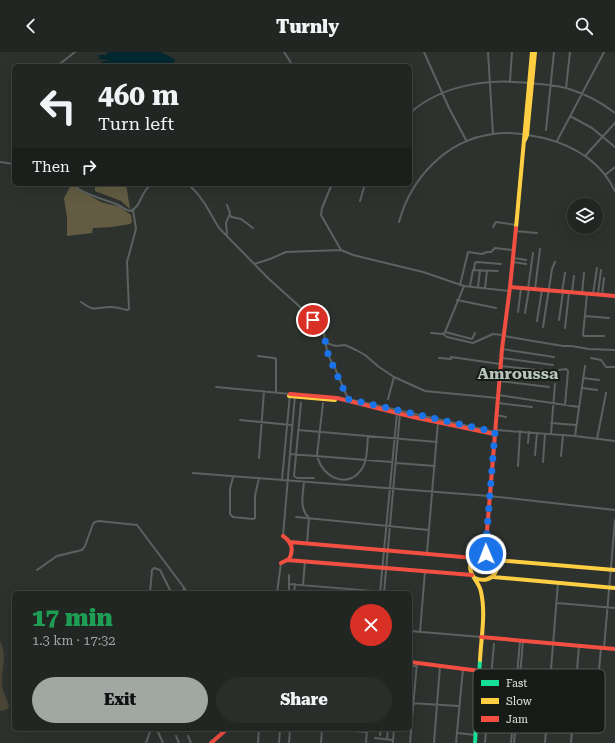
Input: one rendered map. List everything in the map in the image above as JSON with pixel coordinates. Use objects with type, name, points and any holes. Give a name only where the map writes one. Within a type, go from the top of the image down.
[{"type":"main road","points":[[482,594],[480,585],[470,566],[474,558],[483,551],[486,542],[502,349],[534,52]]},
{"type":"main road","points":[[509,289],[521,288],[615,296]]},
{"type":"main road","points":[[292,395],[339,401],[438,423],[495,433]]},
{"type":"main road","points":[[283,536],[290,542],[474,558]]},
{"type":"main road","points":[[287,560],[292,552],[290,542]]},
{"type":"main road","points":[[486,542],[489,556]]},
{"type":"main road","points":[[479,555],[489,556],[495,560],[613,570]]},
{"type":"main road","points":[[281,563],[287,560],[305,561],[474,576],[482,581],[491,579],[615,588]]},
{"type":"main road","points":[[480,669],[482,594],[484,586],[491,579],[497,569],[495,560]]},
{"type":"main road","points":[[481,637],[615,648]]},
{"type":"main road","points":[[412,663],[473,670]]},
{"type":"main road","points":[[211,743],[225,731]]},
{"type":"main road","points":[[475,743],[476,735]]},
{"type":"street","points":[[60,64],[75,52]]},
{"type":"street","points":[[284,52],[292,64]]},
{"type":"street","points":[[424,52],[449,108],[466,140]]},
{"type":"street","points":[[488,52],[493,134]]},
{"type":"street","points":[[510,81],[512,52]]},
{"type":"street","points":[[546,130],[554,52]]},
{"type":"street","points":[[566,52],[570,52],[566,88]]},
{"type":"street","points":[[557,141],[604,52]]},
{"type":"street","points":[[412,112],[428,100],[462,86],[510,81],[566,88],[582,93],[615,113]]},
{"type":"street","points":[[570,116],[587,124],[615,147]]},
{"type":"street","points":[[585,156],[615,123]]},
{"type":"street","points":[[399,222],[402,210],[409,195],[422,177],[441,156],[466,140],[493,134],[525,135],[557,141],[585,156],[605,175],[615,190]]},
{"type":"street","points":[[0,162],[12,164]]},
{"type":"street","points":[[605,175],[615,167]]},
{"type":"street","points":[[74,186],[92,196],[116,204],[128,211],[133,210],[138,204],[146,188],[149,186]]},
{"type":"street","points":[[190,186],[205,204],[215,223],[269,280],[317,324],[324,334],[330,359],[348,399],[495,433],[520,431],[574,436],[615,442]]},
{"type":"street","points":[[331,186],[322,208],[321,215],[340,250]]},
{"type":"street","points":[[360,201],[364,186]]},
{"type":"street","points":[[227,235],[226,224],[230,216],[228,205]]},
{"type":"street","points":[[81,302],[90,309],[95,310],[111,307],[127,310],[129,309],[128,262],[136,230],[133,210]]},
{"type":"street","points":[[230,216],[241,218],[253,228]]},
{"type":"street","points":[[493,227],[496,222],[516,225]]},
{"type":"street","points":[[515,231],[537,233]]},
{"type":"street","points":[[460,285],[468,252],[482,254],[491,252],[495,248],[513,250]]},
{"type":"street","points":[[535,289],[540,249]]},
{"type":"street","points":[[254,264],[286,252],[340,250],[353,255],[423,272],[464,286],[509,289]]},
{"type":"street","points":[[525,313],[533,253]]},
{"type":"street","points":[[512,260],[526,260]]},
{"type":"street","points":[[512,260],[526,264]]},
{"type":"street","points":[[543,327],[552,269],[555,262]]},
{"type":"street","points":[[470,286],[475,263],[501,264]]},
{"type":"street","points":[[597,268],[598,295]]},
{"type":"street","points":[[474,269],[498,271]]},
{"type":"street","points":[[478,287],[480,270]]},
{"type":"street","points":[[598,295],[601,270]]},
{"type":"street","points":[[485,288],[487,271]]},
{"type":"street","points":[[559,320],[565,273]]},
{"type":"street","points":[[584,273],[583,335],[604,336]]},
{"type":"street","points":[[565,328],[574,276]]},
{"type":"street","points":[[598,295],[604,278]]},
{"type":"street","points":[[444,333],[464,286]]},
{"type":"street","points":[[518,312],[521,288]]},
{"type":"street","points":[[537,321],[542,290]]},
{"type":"street","points":[[457,300],[496,308]]},
{"type":"street","points":[[584,316],[609,318]]},
{"type":"street","points":[[431,333],[444,333],[472,338],[476,333]]},
{"type":"street","points":[[444,333],[447,337],[473,343],[493,334],[556,346],[571,346],[589,350],[615,350]]},
{"type":"street","points":[[326,343],[336,346],[345,345],[356,350],[394,377],[424,391],[553,403],[579,407]]},
{"type":"street","points":[[502,349],[554,357]]},
{"type":"street","points":[[258,356],[273,358],[276,360],[276,393]]},
{"type":"street","points":[[439,358],[451,359],[451,357],[546,372]]},
{"type":"street","points":[[502,358],[553,365]]},
{"type":"street","points":[[591,358],[601,360],[606,367],[615,367]]},
{"type":"street","points":[[574,436],[585,366]]},
{"type":"street","points":[[558,370],[566,369],[568,371],[565,405]]},
{"type":"street","points":[[388,399],[394,377]]},
{"type":"street","points":[[583,378],[599,380]]},
{"type":"street","points":[[500,381],[549,387]]},
{"type":"street","points":[[551,434],[555,384]]},
{"type":"street","points":[[216,387],[292,395]]},
{"type":"street","points":[[582,388],[597,390]]},
{"type":"street","points":[[259,458],[264,392]]},
{"type":"street","points":[[597,439],[606,393]]},
{"type":"street","points":[[282,480],[287,424],[292,395]]},
{"type":"street","points":[[283,536],[290,454],[292,395]]},
{"type":"street","points":[[498,399],[532,407]]},
{"type":"street","points":[[301,403],[294,476],[295,478],[314,478]]},
{"type":"street","points":[[323,403],[318,456],[322,469],[327,474],[338,479],[349,478],[355,475],[363,467],[366,460],[368,436]]},
{"type":"street","points":[[386,550],[386,526],[394,437],[398,414]]},
{"type":"street","points":[[380,591],[390,527],[398,439],[398,414]]},
{"type":"street","points":[[496,415],[506,416]]},
{"type":"street","points":[[240,420],[291,425]]},
{"type":"street","points":[[427,553],[438,423]]},
{"type":"street","points":[[551,423],[576,425]]},
{"type":"street","points":[[298,430],[394,437],[398,439],[437,442]]},
{"type":"street","points":[[518,466],[520,431]]},
{"type":"street","points":[[528,443],[529,432]]},
{"type":"street","points":[[535,455],[536,433]]},
{"type":"street","points":[[543,462],[545,434]]},
{"type":"street","points":[[561,456],[564,435]]},
{"type":"street","points":[[290,454],[435,466]]},
{"type":"street","points":[[193,473],[433,491],[615,510]]},
{"type":"street","points":[[233,476],[230,489],[230,514],[233,517],[254,519],[255,496],[259,478]]},
{"type":"street","points":[[304,482],[302,507],[304,513],[309,518]]},
{"type":"street","points":[[296,517],[429,530]]},
{"type":"street","points":[[306,543],[309,518]]},
{"type":"street","points":[[600,669],[609,588],[613,570],[615,520]]},
{"type":"street","points":[[37,570],[57,556],[82,550],[86,546],[95,522],[138,525],[186,591]]},
{"type":"street","points":[[303,585],[305,561]]},
{"type":"street","points":[[277,591],[281,563]]},
{"type":"street","points":[[150,591],[152,570],[154,568],[160,570],[171,591]]},
{"type":"street","points":[[384,568],[384,591]]},
{"type":"street","points":[[420,632],[425,571]]},
{"type":"street","points":[[289,575],[289,591]]},
{"type":"street","points":[[551,669],[558,583]]},
{"type":"street","points":[[289,584],[369,591]]},
{"type":"street","points":[[294,591],[295,584]]},
{"type":"street","points":[[557,603],[615,608]]},
{"type":"street","points":[[412,631],[481,637]]},
{"type":"street","points":[[522,641],[521,669],[517,668],[522,641]]},
{"type":"street","points":[[492,669],[494,644]]},
{"type":"street","points":[[577,669],[579,646]]},
{"type":"street","points":[[412,665],[417,664],[412,723]]},
{"type":"street","points":[[434,743],[440,666]]},
{"type":"street","points":[[456,743],[463,669]]},
{"type":"street","points":[[414,703],[459,706]]},
{"type":"street","points":[[147,742],[150,731]]},
{"type":"street","points":[[258,743],[259,731]]},
{"type":"street","points":[[279,743],[280,731]]},
{"type":"street","points":[[289,743],[290,731]]},
{"type":"street","points":[[321,743],[322,731]]},
{"type":"street","points":[[366,743],[367,731]]},
{"type":"street","points":[[380,735],[381,731]]},
{"type":"street","points":[[388,731],[388,739]]},
{"type":"street","points":[[375,738],[388,739],[393,742],[394,731]]},
{"type":"street","points":[[410,743],[411,731]]},
{"type":"street","points":[[158,732],[163,743]]},
{"type":"street","points":[[457,733],[476,735]]},
{"type":"street","points":[[486,743],[487,733]]},
{"type":"street","points":[[513,743],[514,733]]},
{"type":"street","points":[[545,743],[546,733]]},
{"type":"street","points":[[571,743],[572,733]]},
{"type":"street","points":[[176,736],[178,743]]},
{"type":"street","points":[[188,736],[191,743]]},
{"type":"shaded area","points":[[70,186],[73,186],[101,202],[120,207],[131,215],[132,222],[130,224],[112,227],[93,228],[92,233],[67,236],[67,217],[64,198]]},
{"type":"shaded area","points":[[95,186],[126,186],[130,209],[121,201],[95,191]]},
{"type":"shaded area","points":[[0,641],[4,651],[2,687],[9,707],[6,710],[0,711]]},
{"type":"water","points":[[108,52],[161,52],[175,61],[172,64],[100,64],[103,61],[109,61],[97,59],[100,58],[98,55],[106,55]]},
{"type":"traffic: fast","points":[[479,669],[480,660]]},
{"type":"traffic: fast","points":[[475,743],[476,733]]},
{"type":"traffic: slow","points":[[516,228],[532,52]]},
{"type":"traffic: slow","points":[[525,140],[527,135],[535,52]]},
{"type":"traffic: slow","points":[[289,396],[335,400]]},
{"type":"traffic: slow","points":[[475,578],[481,580],[487,579],[492,577],[495,573],[497,564],[490,556],[484,554],[477,556],[472,561],[470,567],[470,570],[480,589],[483,609],[480,660]]},
{"type":"traffic: slow","points":[[495,560],[615,570]]},
{"type":"traffic: slow","points":[[493,577],[615,588]]},
{"type":"traffic: jam","points":[[479,555],[483,551],[486,543],[502,349],[516,228]]},
{"type":"traffic: jam","points":[[510,287],[615,296]]},
{"type":"traffic: jam","points":[[290,394],[337,398],[413,417],[494,434]]},
{"type":"traffic: jam","points":[[281,563],[289,559],[292,549],[288,541],[283,536]]},
{"type":"traffic: jam","points":[[290,542],[474,558]]},
{"type":"traffic: jam","points":[[287,560],[472,575]]},
{"type":"traffic: jam","points":[[481,637],[615,649]]},
{"type":"traffic: jam","points":[[412,662],[473,670]]},
{"type":"traffic: jam","points":[[211,743],[225,731]]},
{"type":"district","name":"Amroussa","points":[[518,373]]},
{"type":"route","points":[[313,320],[321,328],[324,334],[327,351],[348,399],[495,432],[486,542],[486,549],[489,556],[486,554]]}]
